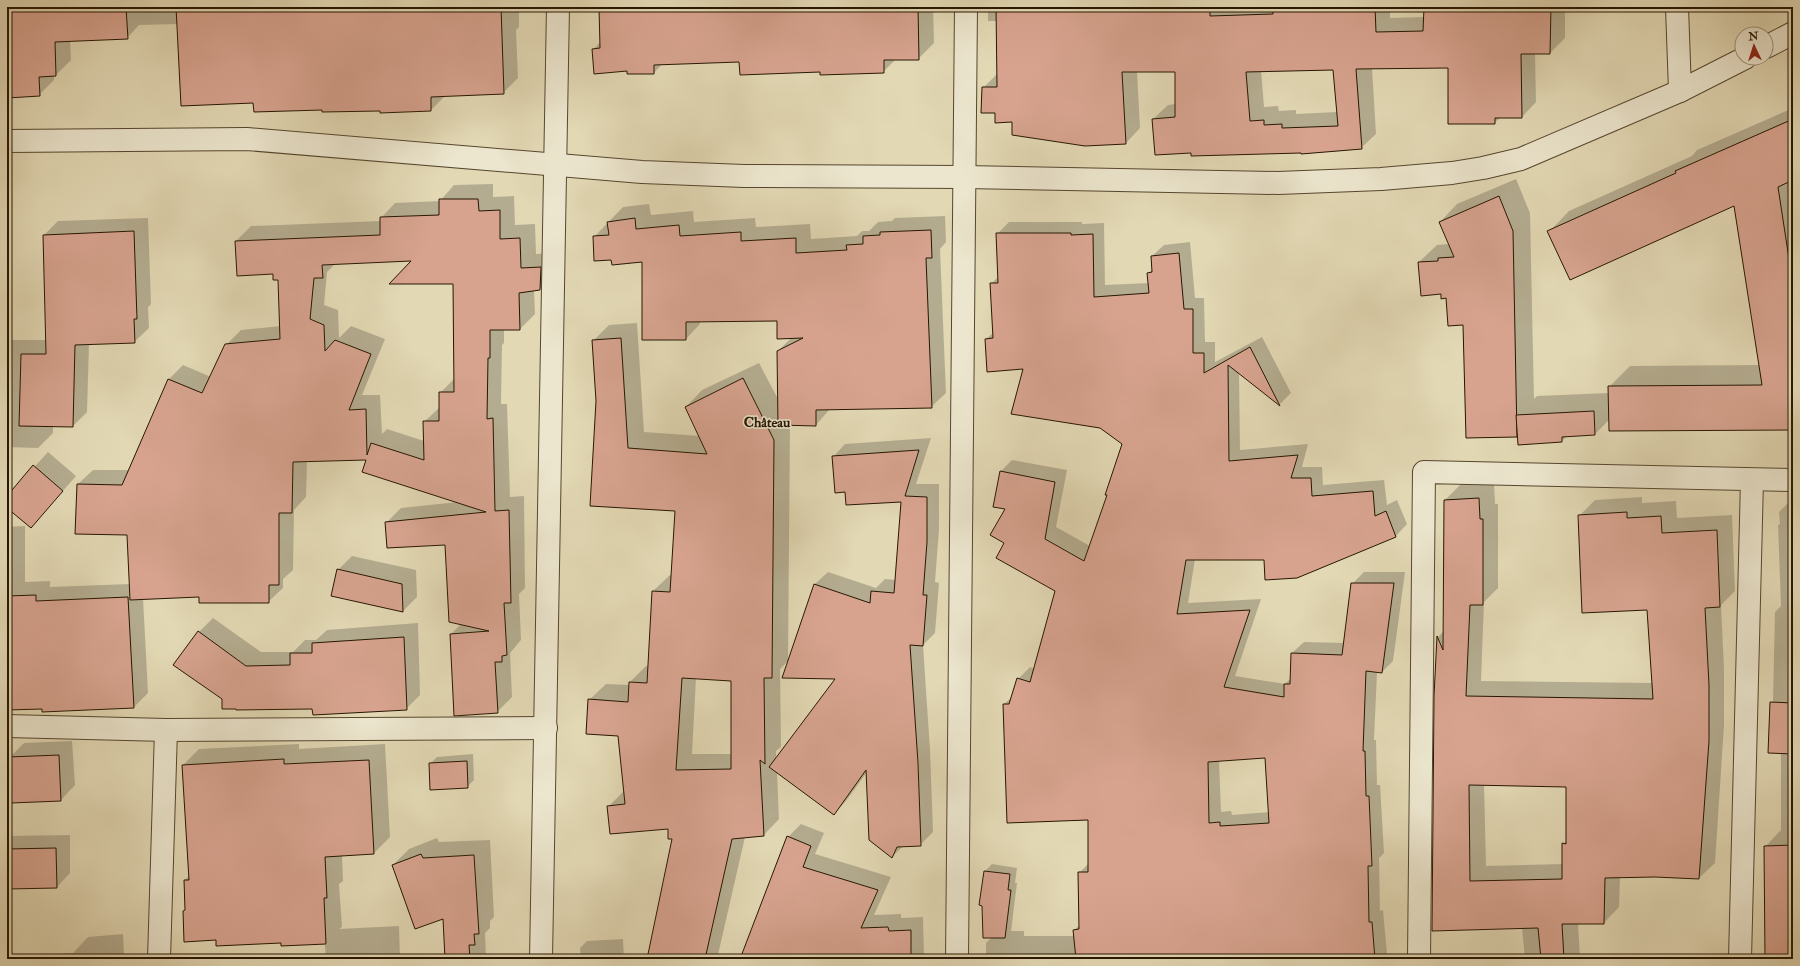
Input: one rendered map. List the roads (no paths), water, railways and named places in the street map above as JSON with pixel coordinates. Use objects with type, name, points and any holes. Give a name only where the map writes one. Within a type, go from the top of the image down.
[{"type":"street","points":[[541,959],[558,7]]},
{"type":"street","points":[[957,959],[966,7]]},
{"type":"street","points":[[1677,7],[1680,91]]},
{"type":"street","points":[[1774,43],[1793,33]]},
{"type":"street","points":[[7,141],[247,139],[642,172],[736,176],[965,177],[1278,183],[1381,179],[1452,173],[1483,168],[1521,159],[1680,91],[1734,64]]},
{"type":"street","points":[[1419,959],[1424,472],[1793,480]]},
{"type":"street","points":[[1740,959],[1752,480]]},
{"type":"street","points":[[7,726],[166,730],[546,728]]},
{"type":"street","points":[[159,959],[166,730]]},
{"type":"district","name":"Château","points":[[767,422]]}]
